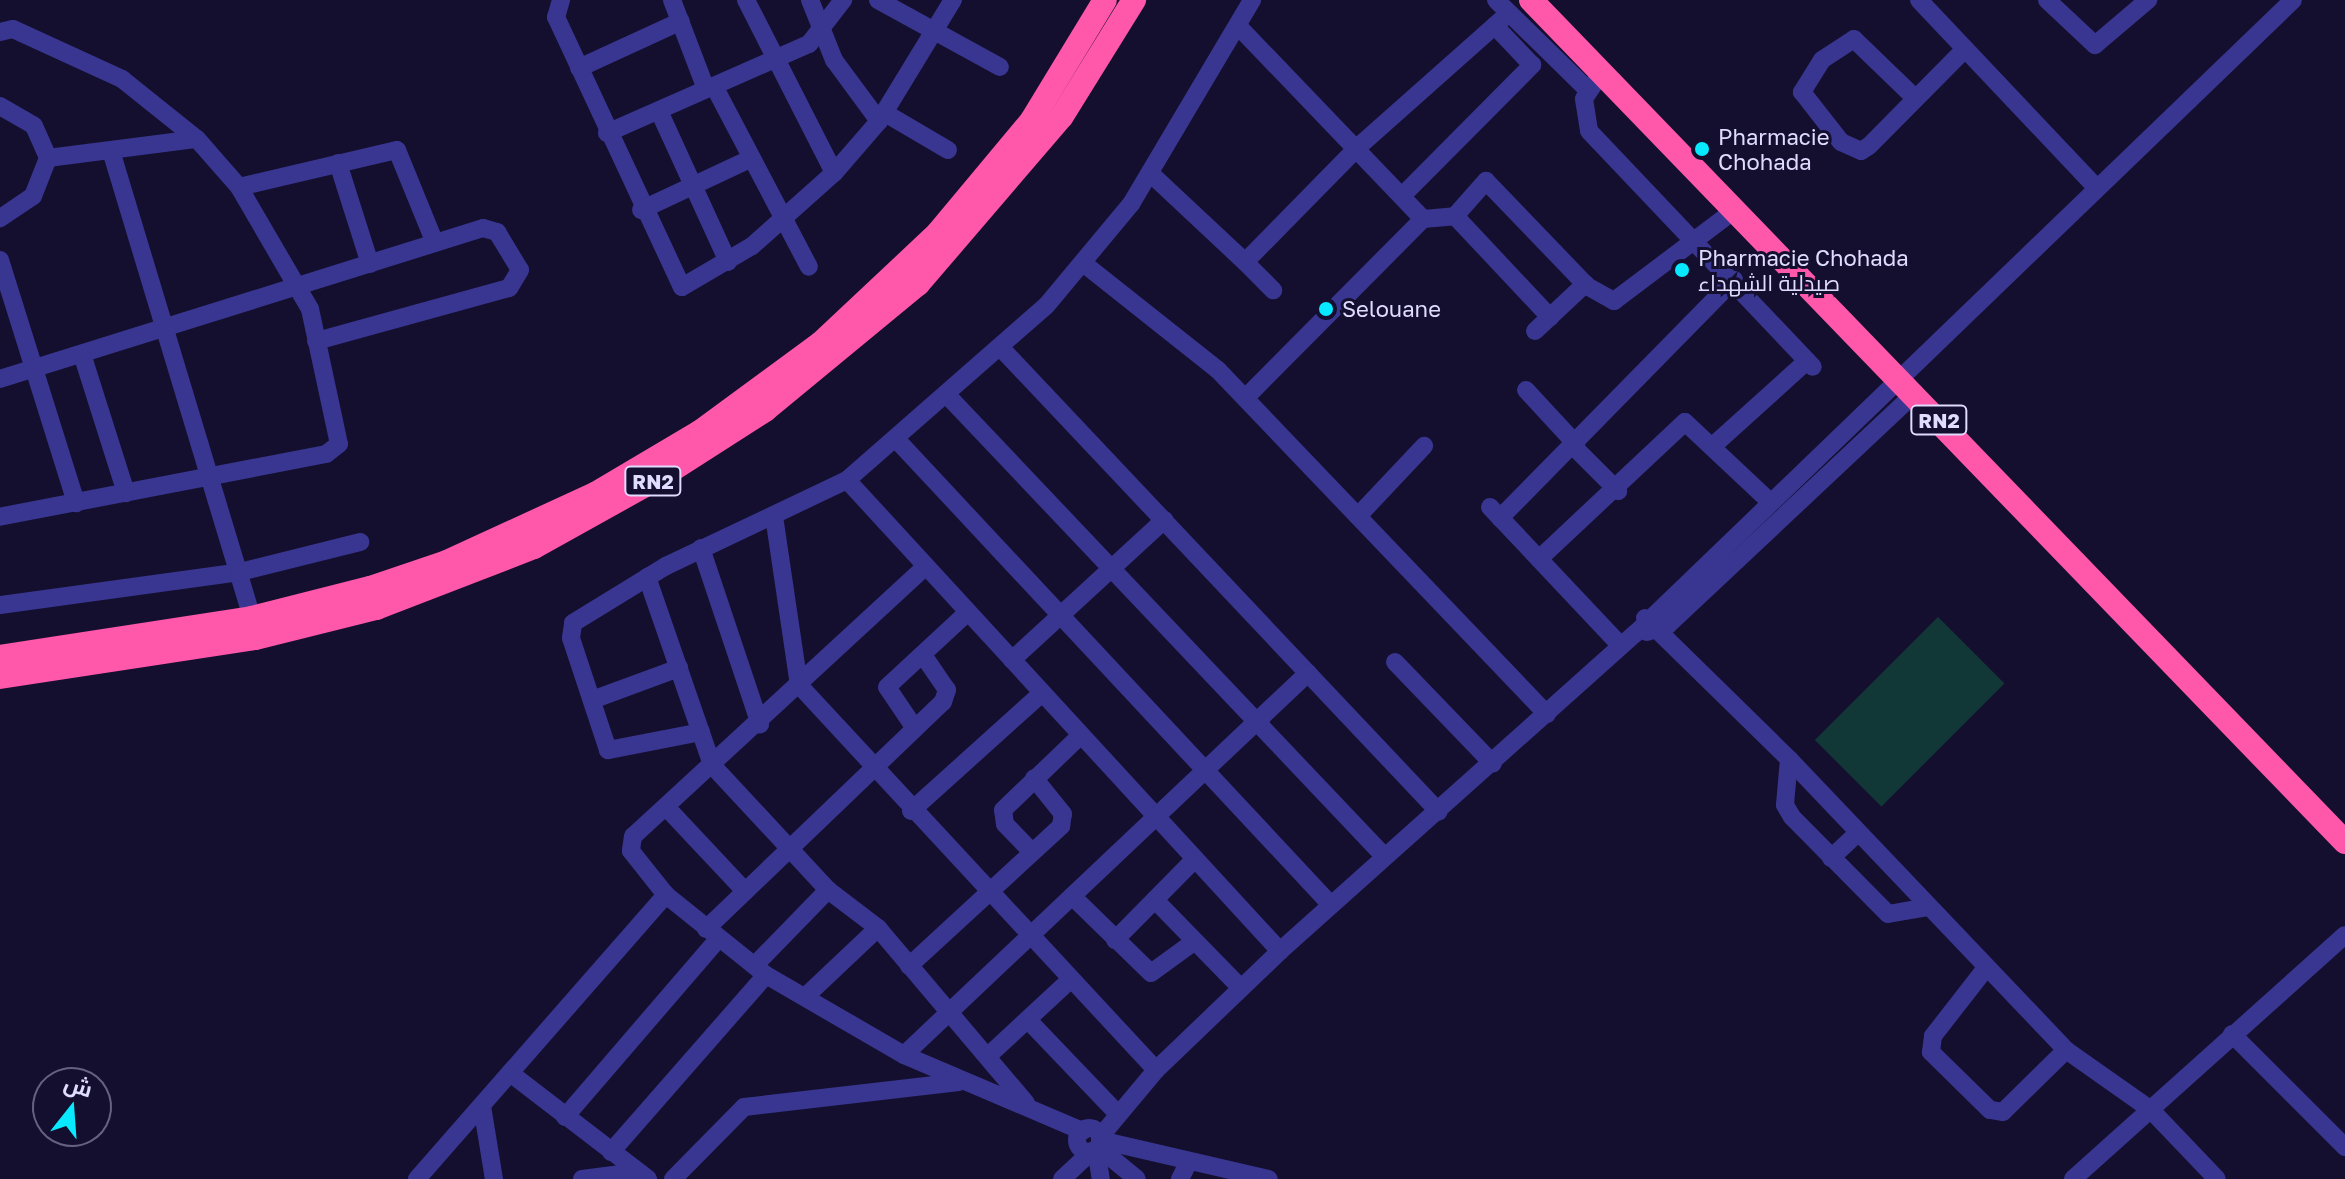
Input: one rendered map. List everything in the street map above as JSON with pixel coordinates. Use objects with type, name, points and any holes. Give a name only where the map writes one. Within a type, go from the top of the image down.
[{"type":"highway","name":"RN2","points":[[0,657],[252,618],[447,562],[595,494],[745,400],[820,344],[938,233],[1032,120],[1105,0]]},
{"type":"highway","name":"RN2","points":[[0,677],[255,638],[376,608],[534,547],[667,473],[765,410],[918,284],[1062,116],[1134,0]]},
{"type":"highway","name":"RN2","points":[[1531,0],[1595,82],[1736,209],[2345,842]]},
{"type":"street","points":[[561,0],[556,17],[677,285],[728,262],[784,220],[834,173],[882,117],[953,0]]},
{"type":"street","points":[[672,0],[710,88],[809,267]]},
{"type":"street","points":[[746,0],[773,59],[834,173]]},
{"type":"street","points":[[810,0],[821,34],[882,117],[948,150]]},
{"type":"street","points":[[607,133],[773,59],[821,34],[843,0]]},
{"type":"street","points":[[878,0],[1000,67]]},
{"type":"street","points":[[701,732],[612,753],[592,700],[571,628],[647,577],[701,548],[847,480],[1000,347],[1083,263],[1150,173],[1252,0]]},
{"type":"street","points":[[1919,0],[2096,187]]},
{"type":"street","points":[[2047,0],[2095,45],[2148,0]]},
{"type":"street","points":[[1066,1176],[1090,1141],[1156,1070],[1241,988],[1330,904],[1439,812],[1621,646],[1646,627],[1906,384],[2096,187],[2293,0]]},
{"type":"street","points":[[1500,13],[1595,82],[1583,116],[1589,131],[1734,280],[1810,364],[1715,444]]},
{"type":"street","points":[[1245,262],[1358,147],[1500,13]]},
{"type":"street","points":[[1402,196],[1532,65],[1500,13]]},
{"type":"street","points":[[579,68],[681,21]]},
{"type":"street","points":[[1238,26],[1358,147],[1423,219]]},
{"type":"street","points":[[0,32],[13,29],[122,79],[197,139],[239,187],[300,285],[316,341],[337,449],[0,517]]},
{"type":"street","points":[[1915,98],[1854,39],[1822,60],[1802,92],[1841,142],[1861,151],[1965,49]]},
{"type":"street","points":[[0,106],[34,126],[48,158],[33,196],[0,218]]},
{"type":"street","points":[[659,111],[689,189],[728,262]]},
{"type":"street","points":[[48,158],[112,154],[197,139]]},
{"type":"street","points":[[239,187],[397,150],[435,243]]},
{"type":"street","points":[[112,154],[252,618]]},
{"type":"street","points":[[641,210],[750,159]]},
{"type":"street","points":[[338,163],[370,264]]},
{"type":"street","points":[[1150,173],[1273,290]]},
{"type":"street","points":[[1245,398],[1423,219],[1455,216],[1486,181],[1585,284],[1604,299],[1626,296],[1736,209]]},
{"type":"street","points":[[1455,216],[1550,317]]},
{"type":"street","points":[[0,379],[490,228],[521,276],[509,288],[316,341]]},
{"type":"street","points":[[0,260],[76,503]]},
{"type":"street","points":[[1083,263],[1245,398],[1547,714]]},
{"type":"street","points":[[1621,646],[1495,513],[1575,445],[1734,280]]},
{"type":"street","points":[[1535,331],[1585,284]]},
{"type":"street","points":[[1000,347],[1439,812]]},
{"type":"street","points":[[82,354],[126,493]]},
{"type":"street","points":[[1646,627],[1768,500],[1906,384]]},
{"type":"street","points":[[1526,390],[1618,491]]},
{"type":"street","points":[[946,394],[1384,856]]},
{"type":"street","points":[[1539,559],[1618,491],[1681,424],[1694,425],[1768,500]]},
{"type":"street","points":[[896,439],[1058,618],[1330,904]]},
{"type":"street","points":[[1359,515],[1424,446]]},
{"type":"street","points":[[847,480],[1280,951]]},
{"type":"street","points":[[774,516],[799,685],[871,770],[1156,1070]]},
{"type":"street","points":[[1012,660],[1164,520]]},
{"type":"street","points":[[0,605],[240,572],[360,542]]},
{"type":"street","points":[[701,548],[760,724]]},
{"type":"street","points":[[926,566],[630,842],[666,895],[760,970],[904,1055],[962,1082],[1026,1103],[1090,1141],[1137,1179]]},
{"type":"street","points":[[647,577],[712,765],[828,890],[878,928],[1026,1103]]},
{"type":"street","points":[[914,727],[886,692],[968,612]]},
{"type":"street","points":[[1646,627],[1789,759],[2066,1050],[2151,1110],[2206,1175]]},
{"type":"street","points":[[565,1117],[745,891],[947,696],[923,655]]},
{"type":"street","points":[[1395,662],[1493,764]]},
{"type":"street","points":[[592,700],[679,668]]},
{"type":"street","points":[[904,1055],[1308,673]]},
{"type":"street","points":[[911,811],[1042,693]]},
{"type":"street","points":[[1032,852],[1002,818],[1007,802],[1081,735]]},
{"type":"street","points":[[1789,759],[1787,811],[1888,914],[1927,907]]},
{"type":"street","points":[[909,966],[1032,852],[1063,818],[1034,778]]},
{"type":"street","points":[[667,808],[745,891]]},
{"type":"street","points":[[1831,858],[1858,833]]},
{"type":"street","points":[[1115,940],[1195,859]]},
{"type":"street","points":[[611,1152],[828,890]]},
{"type":"street","points":[[417,1179],[666,895]]},
{"type":"street","points":[[1072,896],[1151,973],[1195,941]]},
{"type":"street","points":[[1155,900],[1241,988]]},
{"type":"street","points":[[806,996],[878,928]]},
{"type":"street","points":[[2073,1179],[2345,935]]},
{"type":"street","points":[[1986,968],[1933,1036],[1934,1061],[1990,1110],[2003,1112],[2066,1050]]},
{"type":"street","points":[[988,1056],[1070,980]]},
{"type":"street","points":[[1028,1020],[1116,1113]]},
{"type":"street","points":[[2232,1034],[2345,1147]]},
{"type":"street","points":[[510,1073],[642,1176]]},
{"type":"street","points":[[673,1179],[744,1107],[962,1082]]},
{"type":"street","points":[[482,1106],[494,1179]]},
{"type":"street","points":[[1090,1141],[1262,1178]]},
{"type":"street","points":[[1090,1141],[1101,1179]]},
{"type":"street","points":[[1180,1179],[1189,1161]]},
{"type":"street","points":[[582,1179],[642,1176]]},
{"type":"green space","points":[[1938,617],[2004,683],[1881,807],[1815,740]]},
{"type":"place","name":"Pharmacie Chohada","points":[[1702,149]]},
{"type":"place","name":"Pharmacie Chohada صيدلية الشهداء","points":[[1682,270]]},
{"type":"place","name":"Selouane","points":[[1326,309]]}]
